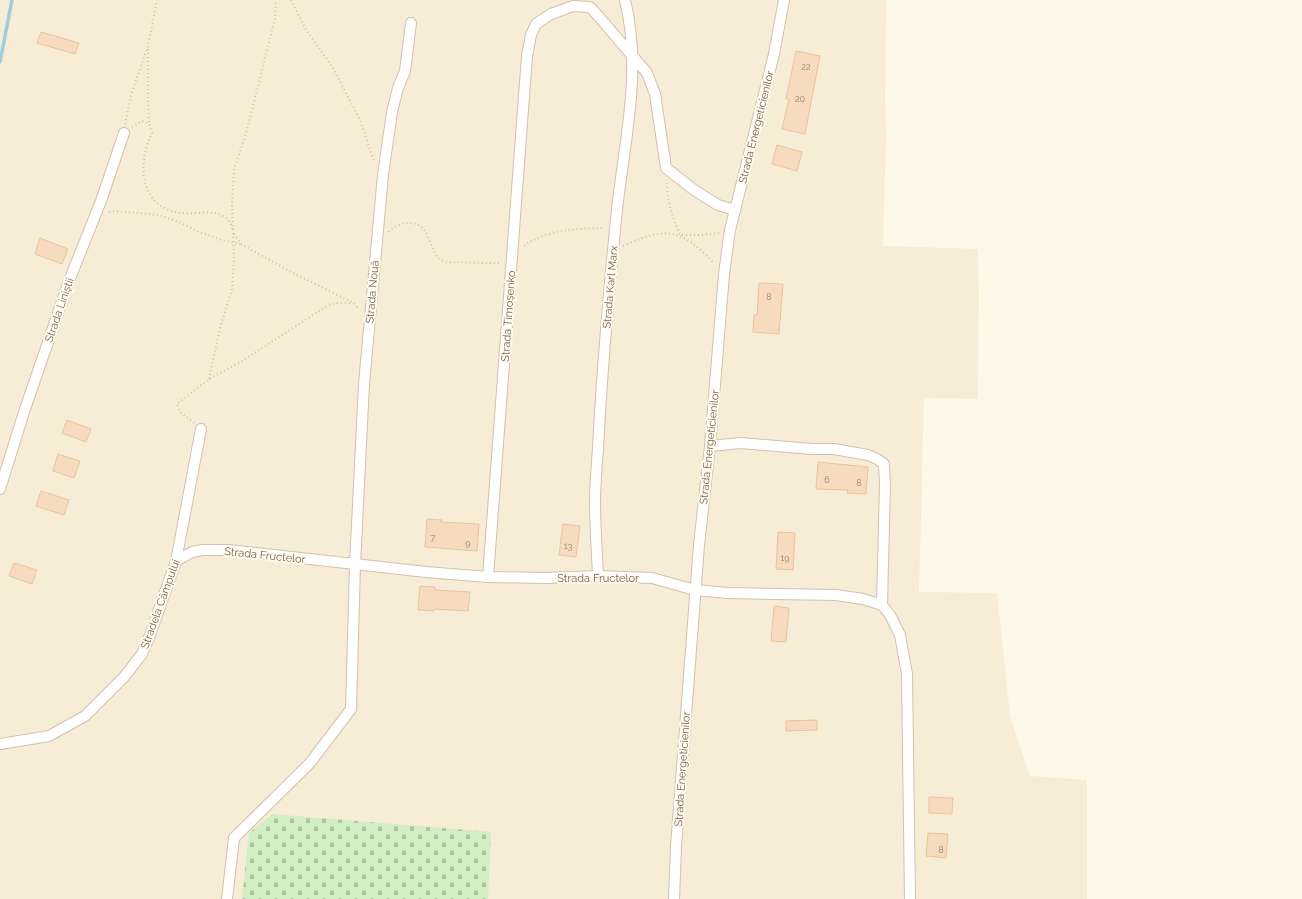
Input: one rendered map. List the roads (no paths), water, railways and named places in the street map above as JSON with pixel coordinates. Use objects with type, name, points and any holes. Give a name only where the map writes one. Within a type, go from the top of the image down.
[{"type":"street","name":"Strada Karl Marx","points":[[598,576],[595,503],[601,401],[615,228],[630,114],[632,55],[628,12],[625,0]]},
{"type":"street","name":"Strada Energeticienilor","points":[[674,899],[676,846],[698,545],[710,446],[724,274],[730,230],[772,62],[784,0]]},
{"type":"street","name":"Strada Timoșenko","points":[[488,577],[512,255],[531,35],[536,24],[551,14],[573,6],[590,7],[632,55]]},
{"type":"street","name":"Strada Nouă","points":[[355,565],[364,384],[383,175],[392,112],[398,88],[405,71],[411,23]]},
{"type":"street","points":[[632,55],[647,73],[655,94],[666,168],[694,190],[718,205],[735,210]]},
{"type":"street","name":"Strada Liniștii","points":[[0,489],[24,412],[69,281],[96,215],[124,133]]},
{"type":"street","name":"Stradela Câmpului","points":[[0,744],[49,736],[85,716],[124,676],[142,654],[176,561],[201,429]]},
{"type":"street","points":[[710,446],[741,443],[812,449],[834,449],[868,455],[884,464],[885,485],[882,605],[890,615],[900,635],[907,674],[910,899]]},
{"type":"street","name":"Strada Fructelor","points":[[176,561],[192,552],[202,550],[229,550],[355,565],[488,577],[546,578],[598,576],[652,578],[695,590],[728,593],[836,595],[863,599],[882,605]]},
{"type":"street","points":[[228,899],[234,838],[310,762],[351,709],[355,565]]},
{"type":"waterway","points":[[0,62],[12,0]]}]
